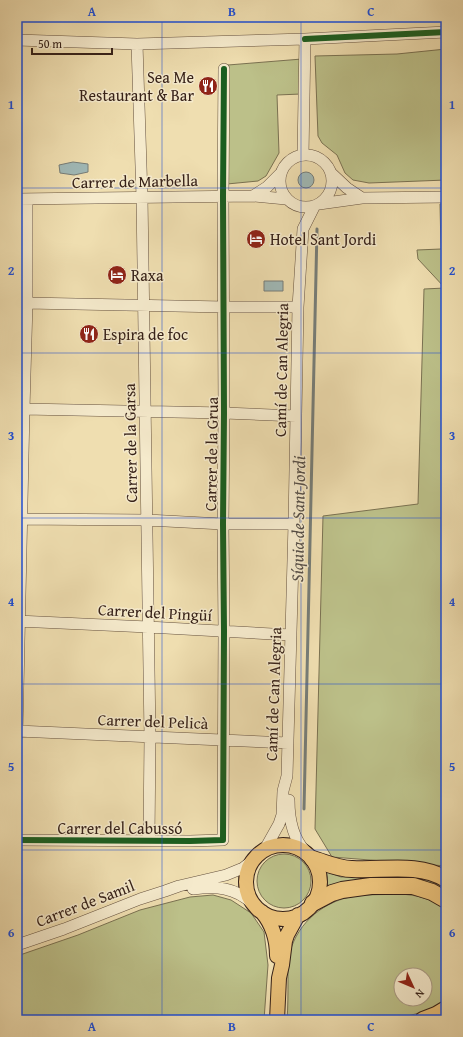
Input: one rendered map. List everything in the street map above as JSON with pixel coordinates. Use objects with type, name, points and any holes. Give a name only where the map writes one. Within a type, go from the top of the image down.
[{"type":"highway","points":[[309,855],[334,866],[348,869],[421,870],[446,879]]},
{"type":"highway","points":[[313,903],[342,890],[371,886],[413,886],[432,892],[446,900]]},
{"type":"highway","points":[[423,1020],[446,1009]]},
{"type":"main road","points":[[257,908],[268,916],[279,918],[292,918],[309,908],[318,893],[320,882],[318,870],[309,855],[294,846],[282,844],[270,847],[265,849],[252,861],[247,873],[247,892],[257,908],[270,923],[275,936],[277,948],[276,966],[279,978]]},
{"type":"main road","points":[[277,1020],[279,978],[285,941],[298,915]]},
{"type":"street","points":[[17,40],[137,44],[305,39],[446,32]]},
{"type":"street","points":[[303,155],[305,39]]},
{"type":"street","name":"Carrer de la Garsa","points":[[137,44],[144,305],[150,840]]},
{"type":"street","name":"Carrer de la Grua","points":[[223,840],[224,69]]},
{"type":"street","points":[[254,196],[267,187],[280,174],[284,166],[293,159],[303,155],[319,159],[346,188],[362,198]]},
{"type":"street","points":[[303,229],[316,205],[326,197],[331,186],[331,173]]},
{"type":"street","points":[[280,174],[280,186],[283,194],[298,216],[303,229]]},
{"type":"street","name":"Carrer de Marbella","points":[[22,199],[254,196],[288,201]]},
{"type":"street","points":[[288,201],[301,207],[362,198],[446,197]]},
{"type":"street","points":[[17,735],[19,519],[27,303],[22,199]]},
{"type":"street","name":"Camí de Can Alegria","points":[[265,849],[271,840],[280,819],[287,776],[298,307],[303,229]]},
{"type":"street","points":[[27,303],[298,307]]},
{"type":"street","points":[[24,409],[296,416]]},
{"type":"street","points":[[19,519],[147,520],[223,524],[294,524]]},
{"type":"street","name":"Carrer del Pingüí","points":[[18,621],[291,635]]},
{"type":"street","name":"Carrer del Pelicà","points":[[17,731],[288,743]]},
{"type":"street","name":"Camí de Can Alegria","points":[[287,776],[290,791],[289,808],[291,824],[296,839],[309,855]]},
{"type":"street","name":"Carrer del Cabussó","points":[[17,840],[223,840]]},
{"type":"street","name":"Carrer de Samil","points":[[17,945],[64,930],[140,899],[165,892],[179,886],[226,876],[243,868],[252,861]]},
{"type":"street","name":"Carrer de Samil","points":[[165,892],[202,888],[219,888],[234,891],[246,898],[257,908]]},
{"type":"green space","points":[[446,49],[446,180],[369,183],[353,180],[345,173],[337,155],[322,143],[318,136],[315,56],[397,54]]},
{"type":"green space","points":[[302,59],[301,94],[277,95],[279,153],[266,176],[258,181],[227,184],[228,65]]},
{"type":"green space","points":[[446,203],[446,866],[332,857],[315,829],[323,516],[418,504],[424,289],[445,288],[418,259],[417,250],[441,249],[440,204]]},
{"type":"green space","points":[[284,854],[294,856],[303,862],[309,871],[311,881],[309,891],[303,900],[294,906],[284,908],[274,906],[265,900],[259,891],[257,881],[259,871],[265,862],[274,856]]},
{"type":"green space","points":[[327,872],[341,877],[420,877],[446,888],[446,892],[325,889],[325,873]]},
{"type":"green space","points":[[213,895],[231,900],[251,913],[264,932],[268,965],[264,1020],[17,1020],[17,956],[78,935],[140,910],[190,897]]},
{"type":"green space","points":[[361,895],[412,895],[430,900],[446,911],[446,999],[438,1006],[427,1011],[392,1020],[287,1020],[289,955],[299,931],[314,914],[334,902]]},
{"type":"water","points":[[73,162],[88,164],[88,172],[74,175],[60,173],[59,165]]},
{"type":"water","points":[[303,172],[309,172],[314,177],[312,186],[309,188],[303,188],[298,183],[298,177]]},
{"type":"water","points":[[264,281],[283,281],[283,291],[264,291]]},
{"type":"waterway","name":"Síquia de Sant Jordi","points":[[304,809],[317,229]]},
{"type":"cycle path","points":[[305,39],[446,32]]},
{"type":"cycle path","points":[[17,840],[223,840],[224,69]]},
{"type":"place","name":"Sea Me Restaurant & Bar","points":[[208,86]]},
{"type":"place","name":"Hotel Sant Jordi","points":[[256,239]]},
{"type":"place","name":"Raxa","points":[[117,275]]},
{"type":"place","name":"Espira de foc","points":[[89,334]]}]
